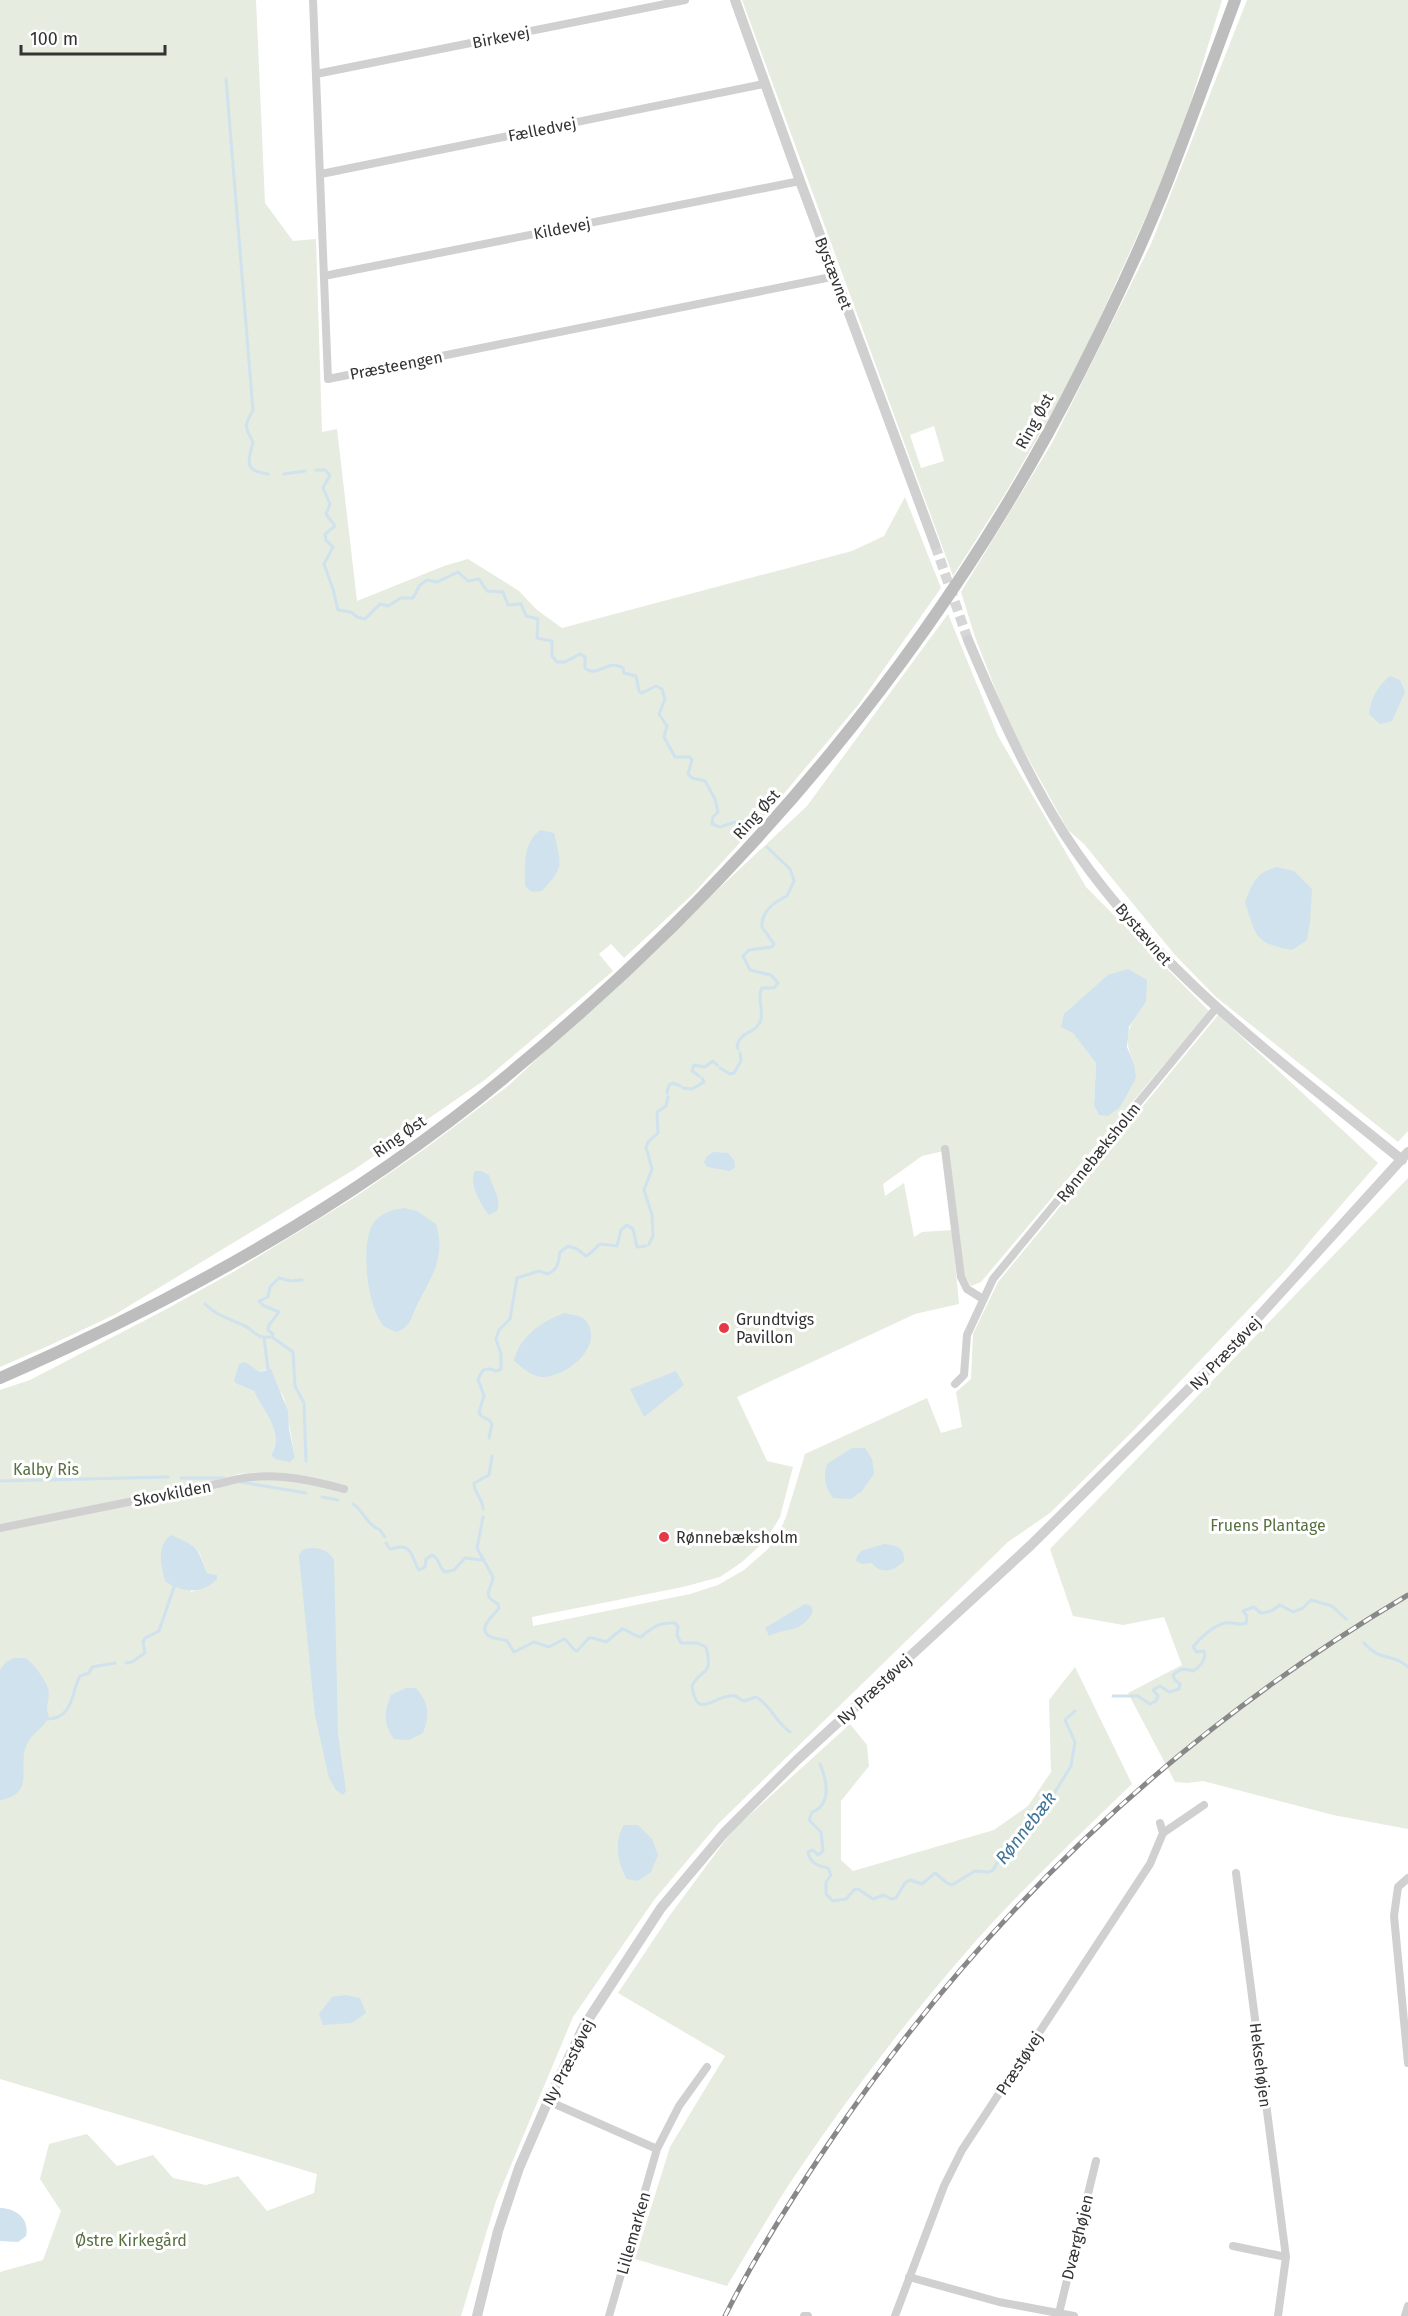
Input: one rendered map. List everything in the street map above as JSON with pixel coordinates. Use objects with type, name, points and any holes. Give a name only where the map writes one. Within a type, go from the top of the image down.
[{"type":"main road","name":"Ring Øst","points":[[0,1378],[46,1358],[167,1298],[239,1258],[356,1186],[424,1139],[507,1076],[597,998],[694,905],[765,829],[836,748],[907,655],[960,580],[1027,468],[1080,374],[1167,183],[1235,0]]},
{"type":"street","name":"Præsteengen","points":[[313,0],[328,379],[836,276]]},
{"type":"street","name":"Birkevej","points":[[316,74],[685,0]]},
{"type":"street","name":"Bystævnet","points":[[735,0],[935,545]]},
{"type":"street","name":"Fælledvej","points":[[321,174],[764,84]]},
{"type":"street","name":"Kildevej","points":[[324,276],[800,181]]},
{"type":"street","name":"Bystævnet","points":[[968,640],[1006,728],[1064,833],[1098,881],[1135,925],[1174,969],[1252,1039],[1405,1156]]},
{"type":"street","name":"Rønnebæksholm","points":[[955,1384],[961,1380],[966,1370],[967,1335],[993,1280],[1217,1007]]},
{"type":"street","points":[[945,1149],[961,1277],[967,1289],[983,1299]]},
{"type":"street","name":"Ny Præstøvej","points":[[477,2316],[495,2243],[519,2168],[548,2100],[584,2026],[661,1908],[725,1832],[797,1760],[1031,1545],[1234,1344],[1405,1156]]},
{"type":"street","name":"Skovkilden","points":[[0,1528],[250,1476],[261,1475],[316,1482],[344,1489]]},
{"type":"street","points":[[1160,1823],[1163,1833],[1204,1805]]},
{"type":"street","name":"Præstøvej","points":[[894,2316],[944,2186],[962,2150],[1150,1864],[1163,1833]]},
{"type":"street","name":"Heksehøjen","points":[[1236,1873],[1286,2257],[1278,2316]]},
{"type":"street","points":[[1408,1878],[1398,1887],[1394,1916],[1407,2033],[1408,2063]]},
{"type":"street","name":"Lillemarken","points":[[609,2316],[657,2149],[679,2106],[707,2067]]},
{"type":"street","points":[[548,2100],[657,2149]]},
{"type":"street","name":"Dværghøjen","points":[[1059,2313],[1096,2161]]},
{"type":"street","points":[[1233,2247],[1286,2257]]},
{"type":"street","points":[[909,2277],[999,2302],[1074,2316]]},
{"type":"street","points":[[1405,2316],[1408,2306]]},
{"type":"green space","points":[[0,0],[256,0],[265,203],[293,241],[316,239],[322,432],[337,429],[357,601],[444,566],[468,559],[519,591],[537,610],[562,628],[852,551],[884,536],[905,497],[941,588],[859,704],[776,803],[693,894],[624,958],[611,944],[599,954],[613,971],[486,1079],[355,1169],[114,1315],[0,1367]]},
{"type":"green space","points":[[742,0],[1222,0],[1192,98],[1162,181],[1076,371],[1005,494],[953,576]],"holes":[[[934,426],[944,461],[921,468],[910,435]]]},
{"type":"green space","points":[[1247,0],[1408,0],[1408,1131],[1398,1142],[1216,997],[1175,955],[1084,844],[1068,830],[1009,724],[975,637],[961,592],[1052,443],[1151,244]]},
{"type":"green space","points":[[948,614],[998,736],[1086,887],[1209,1011],[981,1282],[971,1286],[964,1276],[948,1150],[922,1156],[883,1184],[885,1196],[904,1183],[914,1237],[922,1232],[952,1230],[959,1304],[915,1314],[737,1397],[767,1461],[793,1467],[780,1517],[766,1540],[742,1562],[720,1577],[683,1587],[532,1617],[533,1626],[690,1594],[718,1585],[744,1570],[768,1549],[778,1535],[786,1517],[805,1454],[927,1398],[941,1433],[962,1427],[956,1392],[971,1379],[973,1334],[998,1282],[1218,1015],[1378,1163],[1286,1270],[1134,1430],[1050,1513],[1008,1542],[718,1824],[654,1900],[573,2017],[496,2201],[461,2316],[0,2316],[0,2272],[43,2260],[61,2211],[40,2179],[49,2144],[87,2134],[117,2166],[153,2155],[173,2178],[206,2185],[238,2176],[267,2211],[314,2193],[317,2174],[0,2079],[0,1532],[262,1472],[238,1474],[221,1481],[0,1524],[0,1390],[30,1380],[235,1271],[355,1197],[426,1148],[508,1086],[807,806]],"holes":[[[1146,1002],[1129,1031],[1128,1045],[1134,1064],[1094,1105],[1096,1063],[1073,1032]],[[249,1365],[260,1372],[268,1369],[284,1398],[295,1457],[271,1455],[275,1447],[275,1430],[254,1391],[237,1384]],[[179,1539],[198,1552],[207,1573],[216,1575],[210,1585],[191,1592]]]},
{"type":"green space","name":"Fruens Plantage","points":[[1408,1178],[1408,1829],[1333,1815],[1203,1781],[1175,1782],[1128,1693],[1182,1665],[1164,1617],[1123,1625],[1073,1616],[1050,1549]]},
{"type":"green space","points":[[1075,1667],[1132,1784],[993,1922],[903,2028],[815,2146],[727,2286],[635,2259],[670,2147],[725,2056],[618,1993],[670,1915],[733,1830],[850,1724],[867,1745],[869,1766],[841,1801],[841,1860],[853,1871],[994,1830],[1028,1806],[1051,1772],[1049,1700]]},
{"type":"water","points":[[1390,676],[1400,680],[1405,692],[1392,721],[1380,724],[1369,714],[1371,702],[1376,692]]},
{"type":"water","points":[[540,830],[554,833],[559,865],[555,876],[542,891],[532,892],[525,886],[526,855],[530,842]]},
{"type":"water","points":[[1277,867],[1294,871],[1312,889],[1307,940],[1292,950],[1270,944],[1258,936],[1245,902],[1259,876]]},
{"type":"water","points":[[1128,969],[1147,980],[1146,1002],[1129,1027],[1127,1047],[1134,1064],[1136,1078],[1120,1107],[1108,1116],[1099,1115],[1094,1105],[1096,1063],[1073,1033],[1061,1027],[1064,1014],[1108,975]]},
{"type":"water","points":[[713,1152],[728,1153],[734,1160],[735,1167],[730,1171],[707,1167],[704,1162]]},
{"type":"water","points":[[475,1171],[489,1175],[497,1198],[497,1211],[489,1215],[474,1188]]},
{"type":"water","points":[[404,1208],[417,1211],[436,1224],[439,1246],[432,1275],[406,1327],[397,1332],[384,1326],[378,1317],[369,1290],[366,1258],[370,1230],[375,1221],[385,1213]]},
{"type":"water","points":[[565,1313],[584,1319],[591,1331],[591,1340],[580,1359],[562,1372],[542,1377],[531,1373],[514,1361],[526,1337],[548,1320]]},
{"type":"water","points":[[245,1362],[260,1372],[271,1369],[288,1411],[295,1457],[290,1462],[275,1459],[271,1455],[276,1438],[271,1422],[254,1391],[234,1381],[239,1364]]},
{"type":"water","points":[[676,1371],[684,1385],[644,1417],[630,1389]]},
{"type":"water","points":[[852,1448],[865,1448],[872,1459],[874,1474],[862,1491],[851,1499],[833,1498],[826,1482],[827,1464]]},
{"type":"water","points":[[171,1535],[192,1545],[201,1557],[207,1573],[217,1575],[217,1579],[205,1588],[192,1591],[178,1588],[165,1581],[161,1550],[166,1539]]},
{"type":"water","points":[[884,1544],[896,1546],[901,1550],[904,1561],[892,1569],[884,1570],[872,1563],[862,1564],[856,1561],[861,1551]]},
{"type":"water","points":[[310,1548],[324,1550],[334,1560],[338,1734],[346,1791],[343,1795],[336,1790],[329,1778],[315,1715],[299,1556],[302,1550]]},
{"type":"water","points":[[805,1604],[811,1606],[813,1612],[804,1624],[769,1636],[765,1628]]},
{"type":"water","points":[[14,1658],[27,1660],[44,1680],[49,1692],[47,1709],[49,1716],[26,1746],[23,1779],[19,1791],[0,1800],[0,1670],[6,1662]]},
{"type":"water","points":[[406,1688],[416,1688],[420,1694],[426,1704],[427,1720],[423,1733],[409,1740],[394,1739],[386,1723],[387,1707],[391,1695]]},
{"type":"water","points":[[624,1825],[638,1825],[652,1839],[658,1855],[651,1872],[638,1881],[627,1879],[619,1859],[619,1838]]},
{"type":"water","points":[[345,1995],[360,1998],[366,2013],[352,2023],[323,2025],[319,2014],[332,1997]]},
{"type":"water","points":[[0,2208],[16,2212],[24,2220],[26,2236],[18,2242],[0,2241]]},
{"type":"waterway","points":[[226,79],[253,410],[246,426],[253,442],[249,464],[254,470],[268,474]]},
{"type":"waterway","name":"Rønnebæk","points":[[316,470],[325,470],[330,475],[323,488],[330,504],[326,514],[335,526],[325,534],[326,540],[333,547],[324,564],[338,610],[351,612],[365,619],[380,604],[388,606],[401,598],[413,598],[420,585],[427,580],[437,582],[458,572],[468,581],[479,579],[487,591],[503,592],[508,605],[521,604],[526,616],[538,619],[537,638],[552,641],[552,656],[557,662],[565,662],[580,654],[585,657],[585,668],[589,671],[612,665],[618,666],[623,668],[624,673],[636,676],[639,691],[642,693],[656,686],[662,689],[665,699],[659,714],[667,726],[664,737],[675,757],[690,757],[692,760],[688,774],[692,778],[705,781],[715,799],[718,812],[713,817],[712,824],[720,827],[735,822],[747,830]]},
{"type":"waterway","points":[[284,474],[305,471]]},
{"type":"waterway","name":"Rønnebæk","points":[[738,1049],[739,1040],[755,1029],[760,1022],[762,988],[774,988],[778,983],[771,975],[750,970],[743,956],[749,950],[772,947],[774,944],[762,927],[762,921],[773,904],[787,896],[794,881],[790,869],[767,847]]},
{"type":"waterway","name":"Rønnebæk","points":[[720,1068],[730,1074],[734,1073],[741,1061],[740,1053]]},
{"type":"waterway","name":"Rønnebæk","points":[[699,1076],[692,1071],[694,1065],[705,1067],[713,1061],[717,1065]]},
{"type":"waterway","name":"Rønnebæk","points":[[683,1088],[692,1089],[704,1082],[702,1078]]},
{"type":"waterway","name":"Rønnebæk","points":[[667,1093],[669,1085],[673,1083],[680,1086]]},
{"type":"waterway","name":"Rønnebæk","points":[[649,1244],[653,1236],[652,1215],[644,1190],[652,1169],[646,1147],[658,1133],[657,1112],[666,1106],[668,1097]]},
{"type":"waterway","name":"Rønnebæk","points":[[489,1438],[492,1424],[479,1412],[484,1396],[478,1379],[483,1370],[501,1369],[501,1354],[496,1339],[499,1330],[510,1319],[517,1278],[539,1271],[548,1274],[552,1272],[557,1265],[560,1252],[568,1246],[586,1256],[600,1244],[617,1246],[621,1230],[627,1225],[633,1229],[637,1247],[646,1246]]},
{"type":"waterway","points":[[272,1337],[273,1334],[268,1330],[269,1325],[279,1312],[264,1306],[259,1301],[268,1297],[270,1287],[279,1278],[291,1281],[302,1280]]},
{"type":"waterway","points":[[205,1304],[218,1314],[247,1327],[261,1337],[272,1337],[293,1352],[295,1386],[304,1403],[306,1461]]},
{"type":"waterway","points":[[264,1338],[268,1369]]},
{"type":"waterway","name":"Rønnebæk","points":[[483,1509],[474,1483],[489,1475],[492,1456]]},
{"type":"waterway","points":[[0,1481],[168,1477]]},
{"type":"waterway","points":[[181,1478],[224,1478]]},
{"type":"waterway","points":[[241,1482],[306,1493]]},
{"type":"waterway","points":[[322,1497],[338,1500]]},
{"type":"waterway","points":[[353,1504],[385,1537]]},
{"type":"waterway","name":"Rønnebæk","points":[[483,1517],[477,1548],[493,1577],[488,1592],[489,1598],[498,1604],[499,1608],[485,1626],[487,1634],[491,1637],[507,1641],[514,1652],[534,1642],[549,1647],[564,1639],[577,1651],[589,1638],[606,1642],[622,1629],[641,1637],[656,1626],[675,1623],[681,1643],[697,1643],[706,1647],[707,1668],[692,1686],[698,1703],[708,1704],[728,1696],[735,1696],[744,1701],[756,1697],[790,1732]]},
{"type":"waterway","points":[[386,1543],[390,1549],[400,1547],[408,1549],[419,1570],[425,1567],[426,1559],[432,1555],[445,1572],[454,1570],[465,1558],[482,1560]]},
{"type":"waterway","points":[[126,1663],[132,1662],[145,1653],[143,1642],[145,1638],[159,1631],[174,1587]]},
{"type":"waterway","name":"Rønnebæk","points":[[1113,1696],[1138,1696],[1150,1704],[1156,1701],[1158,1696],[1153,1690],[1160,1686],[1169,1692],[1179,1689],[1180,1684],[1173,1675],[1183,1669],[1193,1671],[1204,1660],[1204,1651],[1197,1652],[1193,1647],[1196,1643],[1217,1626],[1246,1623],[1247,1616],[1243,1611],[1254,1607],[1261,1613],[1280,1605],[1293,1612],[1303,1608],[1311,1600],[1332,1606],[1346,1619]]},
{"type":"waterway","name":"Rønnebæk","points":[[1364,1643],[1376,1653],[1402,1662],[1408,1667]]},
{"type":"waterway","points":[[48,1719],[57,1718],[67,1709],[80,1676],[89,1673],[92,1667],[115,1663]]},
{"type":"waterway","name":"Rønnebæk","points":[[820,1764],[825,1777],[825,1798],[823,1804],[812,1812],[809,1820],[821,1832],[823,1851],[818,1855],[813,1850],[808,1852],[815,1863],[828,1868],[831,1875],[826,1882],[826,1894],[833,1901],[846,1899],[858,1889],[873,1899],[884,1895],[891,1899],[896,1898],[905,1883],[910,1880],[922,1884],[935,1873],[952,1885],[975,1871],[993,1870],[1005,1849],[1023,1835],[1041,1815],[1071,1766],[1075,1742],[1065,1720],[1075,1711]]},
{"type":"tunnel","points":[[935,545],[968,640]]},
{"type":"railway","points":[[725,2316],[788,2206],[888,2060],[951,1981],[1017,1907],[1088,1836],[1162,1770],[1240,1707],[1322,1649],[1408,1595]]},
{"type":"place","name":"Grundtvigs Pavillon","points":[[724,1328]]},
{"type":"place","name":"Rønnebæksholm","points":[[664,1537]]},
{"type":"park label","name":"Kalby Ris","points":[[46,1469]]},
{"type":"park label","name":"Østre Kirkegård","points":[[131,2240]]}]
